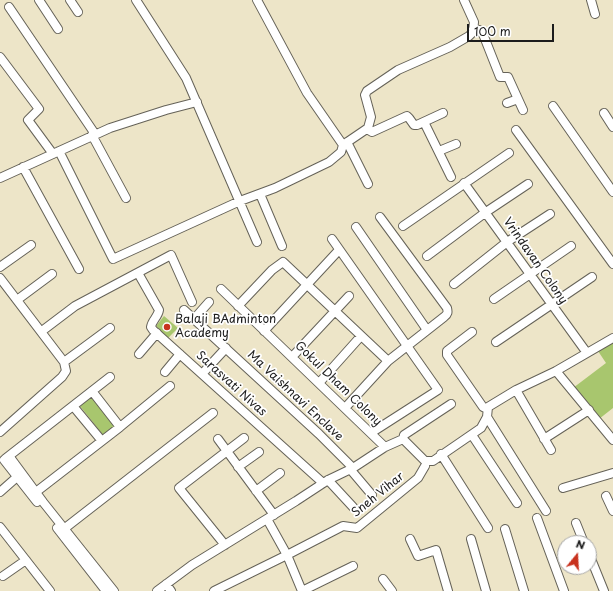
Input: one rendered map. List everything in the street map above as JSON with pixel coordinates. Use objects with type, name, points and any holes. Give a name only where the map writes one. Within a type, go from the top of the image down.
[{"type":"street","points":[[39,0],[58,29]]},
{"type":"street","points":[[70,0],[78,12]]},
{"type":"street","points":[[136,0],[186,78],[258,242]]},
{"type":"street","points":[[257,0],[307,93],[345,144],[368,184]]},
{"type":"street","points":[[0,57],[39,109],[28,120],[56,152],[113,259],[329,162],[341,152],[345,144],[367,129],[371,116],[365,92],[398,70],[450,47],[470,36],[474,29],[474,22],[464,0]]},
{"type":"street","points":[[591,0],[595,14]]},
{"type":"street","points":[[9,7],[94,134],[126,198]]},
{"type":"street","points":[[474,29],[479,30],[482,34],[500,77],[508,77],[523,110]]},
{"type":"street","points":[[507,103],[518,100]]},
{"type":"street","points":[[0,178],[94,134],[144,117],[197,102]]},
{"type":"street","points":[[553,106],[613,192]]},
{"type":"street","points":[[367,129],[372,132],[407,116],[415,125],[443,113]]},
{"type":"street","points":[[604,113],[613,126]]},
{"type":"street","points":[[424,122],[451,177]]},
{"type":"street","points":[[516,130],[613,264]]},
{"type":"street","points":[[439,151],[456,144]]},
{"type":"street","points":[[403,226],[509,153]]},
{"type":"street","points":[[23,167],[79,269]]},
{"type":"street","name":"Vrindavan Colony","points":[[464,183],[587,353]]},
{"type":"street","points":[[427,256],[486,212],[528,184]]},
{"type":"street","points":[[260,194],[282,246]]},
{"type":"street","points":[[454,284],[507,242],[550,214]]},
{"type":"street","points":[[345,408],[388,361],[447,315],[447,308],[380,217]]},
{"type":"street","points":[[356,227],[428,330]]},
{"type":"street","points":[[332,239],[438,390],[372,433]]},
{"type":"street","points":[[0,267],[31,245]]},
{"type":"street","points":[[494,299],[571,246]]},
{"type":"street","points":[[264,331],[340,250]]},
{"type":"street","points":[[42,331],[75,306],[102,290],[171,255],[192,302]]},
{"type":"street","points":[[238,306],[272,270],[283,262],[388,361]]},
{"type":"street","points":[[138,273],[158,310],[158,314],[152,327],[156,333],[139,354]]},
{"type":"street","points":[[17,300],[52,274]]},
{"type":"street","points":[[496,342],[592,277]]},
{"type":"street","points":[[0,278],[42,331],[64,362],[66,370],[62,377],[0,432]]},
{"type":"street","name":"Gokul Dham Colony","points":[[222,289],[264,331],[386,446]]},
{"type":"street","points":[[292,357],[349,296]]},
{"type":"street","points":[[194,319],[209,302]]},
{"type":"street","name":"Ma Vaishnavi Enclave","points":[[184,310],[319,434],[352,469],[372,495]]},
{"type":"street","points":[[64,362],[110,328]]},
{"type":"street","points":[[472,332],[447,351],[447,355],[487,413],[546,511]]},
{"type":"street","name":"Sarasvati Nivas","points":[[156,333],[353,507]]},
{"type":"street","points":[[319,383],[361,336]]},
{"type":"street","points":[[403,438],[425,461],[433,460],[481,428],[488,407],[516,390],[556,371],[613,338]]},
{"type":"street","points":[[202,374],[226,348]]},
{"type":"street","points":[[165,372],[180,354]]},
{"type":"street","points":[[556,371],[613,440]]},
{"type":"street","points":[[110,377],[4,459],[88,562],[114,591]]},
{"type":"street","points":[[36,492],[170,386]]},
{"type":"street","points":[[516,390],[551,450]]},
{"type":"street","points":[[92,391],[120,427]]},
{"type":"street","points":[[157,591],[192,565],[325,482],[352,469],[386,446],[403,438],[404,435],[450,404]]},
{"type":"street","points":[[73,406],[102,441]]},
{"type":"street","points":[[544,439],[589,410]]},
{"type":"street","points":[[63,530],[212,413]]},
{"type":"street","points":[[472,435],[517,503]]},
{"type":"street","points":[[224,545],[179,488],[244,438]]},
{"type":"street","points":[[218,439],[256,491],[271,516],[302,591],[352,566]]},
{"type":"street","points":[[238,467],[258,452]]},
{"type":"street","points":[[441,454],[488,528]]},
{"type":"street","name":"Sneh Vihar","points":[[214,591],[343,526],[357,528],[418,478],[425,466]]},
{"type":"street","points":[[256,491],[280,473]]},
{"type":"street","points":[[563,488],[613,473]]},
{"type":"street","points":[[22,480],[36,492],[63,530]]},
{"type":"street","points":[[0,492],[22,480]]},
{"type":"street","points":[[606,496],[613,511]]},
{"type":"street","points":[[537,518],[564,591]]},
{"type":"street","points":[[576,523],[581,535]]},
{"type":"street","points":[[1,529],[50,591]]},
{"type":"street","points":[[505,529],[524,591]]},
{"type":"street","points":[[410,539],[418,556],[436,550],[448,591]]},
{"type":"street","points":[[471,539],[486,591]]},
{"type":"street","points":[[3,576],[26,560]]},
{"type":"street","points":[[88,562],[106,591]]},
{"type":"street","points":[[597,574],[604,591]]},
{"type":"street","points":[[383,579],[392,591]]},
{"type":"street","points":[[166,584],[171,591]]},
{"type":"green space","name":"Balaji BAdminton Academy","points":[[164,316],[178,328],[168,338],[156,326]]},
{"type":"green space","points":[[613,342],[613,408],[599,419],[573,388],[606,363],[598,351]]},
{"type":"green space","points":[[91,397],[115,426],[103,435],[80,406]]},
{"type":"place","name":"Balaji BAdminton Academy","points":[[167,327]]}]
